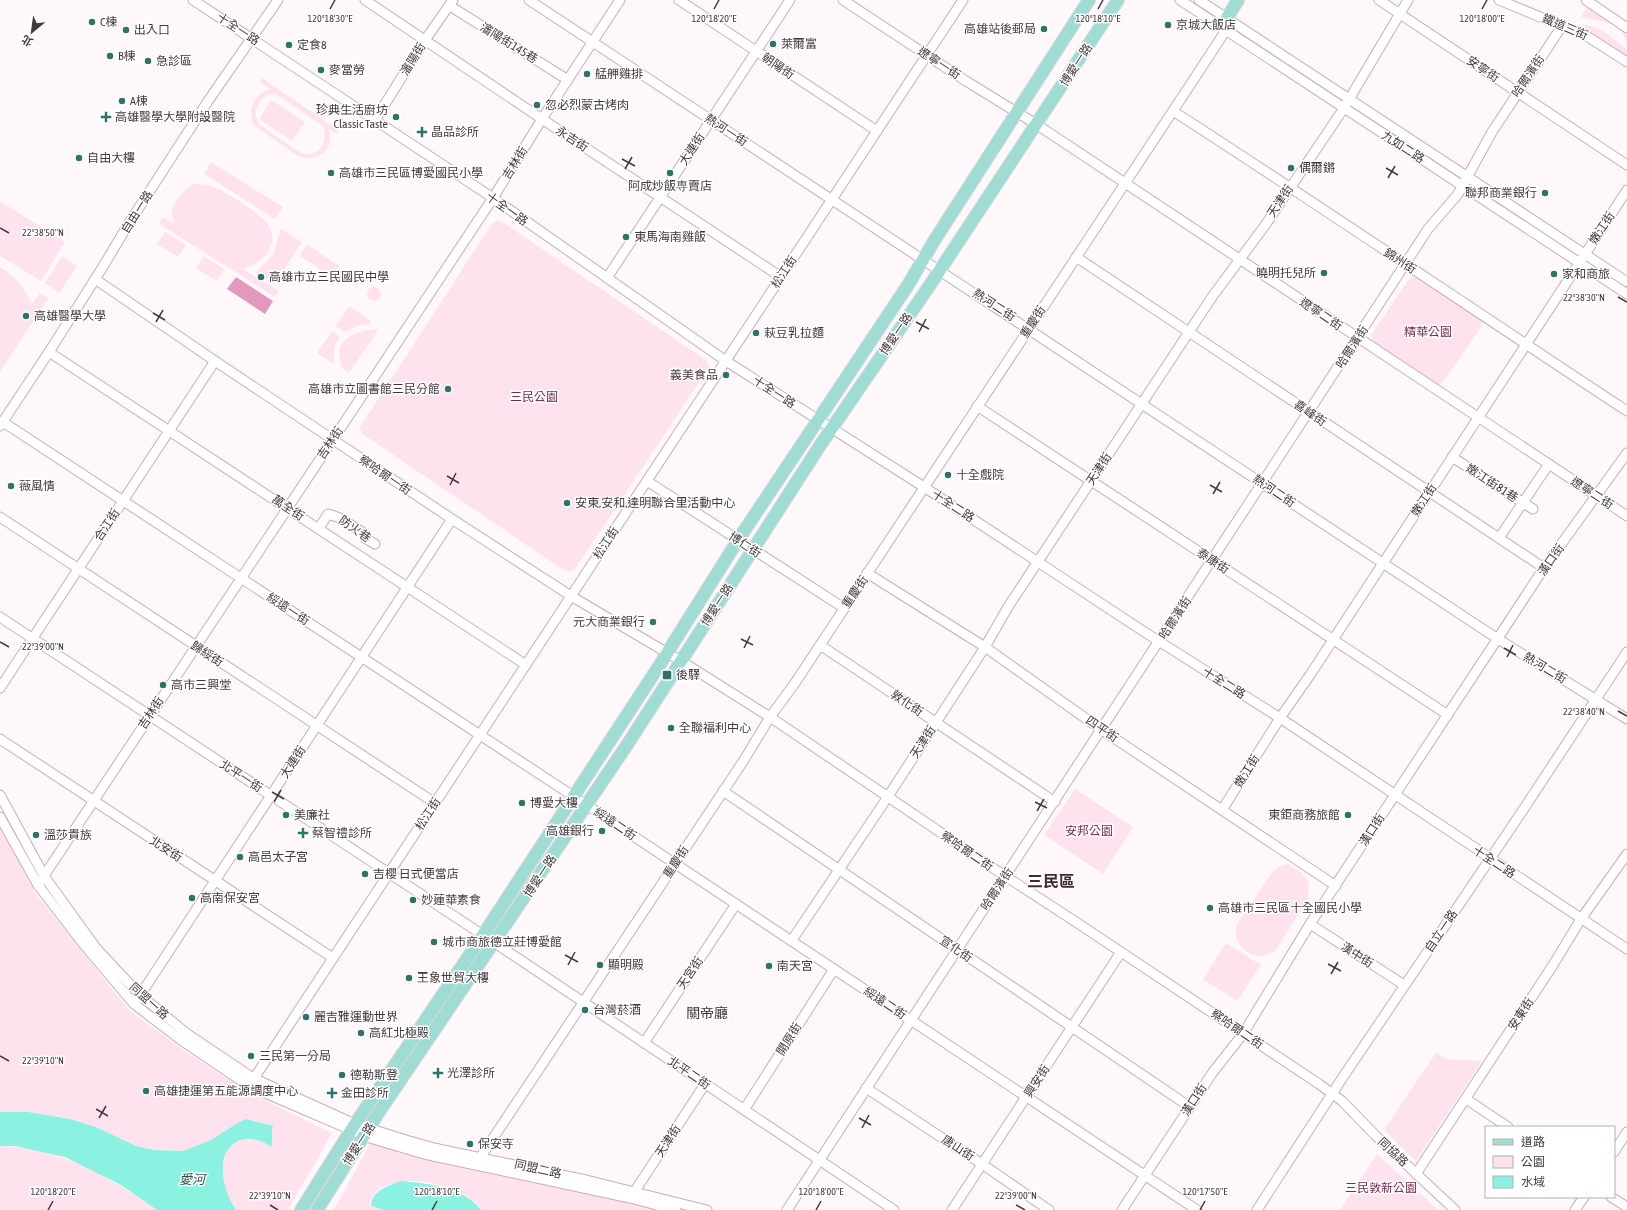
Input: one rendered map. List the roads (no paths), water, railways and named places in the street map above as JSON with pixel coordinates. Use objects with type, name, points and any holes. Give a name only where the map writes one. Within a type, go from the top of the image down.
[{"type":"main road","name":"博愛一路","points":[[301,1210],[353,1127],[483,935],[667,653],[738,540],[819,421],[1089,0]]},
{"type":"main road","name":"博愛一路","points":[[317,1210],[366,1132],[587,805],[831,429],[940,271],[1118,0]]},
{"type":"main road","points":[[1226,24],[1238,0]]},
{"type":"street","name":"十全一路","points":[[193,0],[493,198],[726,361],[819,421]]},
{"type":"street","name":"自由一路","points":[[1,424],[49,352],[129,223],[208,101],[278,0]]},
{"type":"street","name":"永吉街","points":[[365,0],[660,198],[781,277]]},
{"type":"street","name":"熱河一街","points":[[529,0],[923,260]]},
{"type":"street","name":"吉林街","points":[[38,885],[493,198],[542,119],[620,0]]},
{"type":"street","name":"朝陽街","points":[[679,0],[877,131]]},
{"type":"street","name":"大連街","points":[[607,278],[790,0]]},
{"type":"street","name":"遼寧一街","points":[[843,0],[1016,113],[1036,124]]},
{"type":"street","name":"松江街","points":[[251,1082],[964,0]]},
{"type":"street","name":"九如二路","points":[[1180,0],[1226,24],[1350,100],[1627,282]]},
{"type":"street","name":"九如二路","points":[[1199,0],[1226,24],[1344,108],[1627,294]]},
{"type":"street","name":"安寧街","points":[[1379,0],[1627,165]]},
{"type":"street","name":"天津街","points":[[792,940],[838,869],[887,798],[985,647],[1008,607],[1212,297],[1240,260],[1350,100],[1399,13],[1408,0]]},
{"type":"street","name":"鐵道三街","points":[[1499,0],[1582,33],[1627,62]]},
{"type":"street","points":[[1586,0],[1627,28]]},
{"type":"street","name":"瀋陽街","points":[[375,120],[425,40],[452,3]]},
{"type":"street","name":"瀋陽街145巷","points":[[452,3],[568,80]]},
{"type":"street","name":"重慶街","points":[[479,1160],[723,791],[770,717],[820,645],[1125,184],[1173,111],[1226,24]]},
{"type":"street","name":"哈爾濱街","points":[[787,1210],[1428,229],[1463,186],[1492,132],[1562,26]]},
{"type":"street","name":"錦州街","points":[[1173,111],[1290,186],[1405,265],[1627,411]]},
{"type":"street","name":"遼寧二街","points":[[1036,124],[1627,516]]},
{"type":"street","name":"嫩江街","points":[[1222,810],[1280,718],[1333,640],[1627,190]]},
{"type":"street","name":"喜峰街","points":[[1076,257],[1544,568]]},
{"type":"street","name":"熱河二街","points":[[923,260],[1029,328],[1498,639],[1627,719]]},
{"type":"street","name":"察哈爾一街","points":[[95,279],[452,519],[571,596],[680,661]]},
{"type":"street","name":"萬全街","points":[[49,352],[526,665]]},
{"type":"street","name":"合江街","points":[[0,688],[215,361]]},
{"type":"street","name":"泰康街","points":[[978,406],[1448,715]]},
{"type":"street","name":"十全二路","points":[[819,421],[924,487],[1159,642],[1280,718],[1627,949]]},
{"type":"street","name":"綏遠一街","points":[[1,424],[124,500],[240,578],[573,796]]},
{"type":"street","name":"漢口街","points":[[1122,1210],[1214,1072],[1243,1034],[1310,924],[1544,568],[1627,453]]},
{"type":"street","name":"嫩江街81巷","points":[[1452,457],[1533,509]]},
{"type":"street","points":[[1499,538],[1549,464]]},
{"type":"street","name":"博仁街","points":[[647,481],[844,608]]},
{"type":"street","name":"防火巷","points":[[319,528],[328,514],[340,518],[365,534],[365,538],[375,544]]},
{"type":"street","name":"歸綏街","points":[[0,517],[435,803]]},
{"type":"street","name":"大連街","points":[[134,1004],[452,519]]},
{"type":"street","name":"四平街","points":[[867,573],[985,647],[1102,730],[1336,886]]},
{"type":"street","name":"北平一街","points":[[0,617],[483,935]]},
{"type":"street","name":"敦化街","points":[[820,645],[1055,802]]},
{"type":"street","name":"自立一路","points":[[1257,1210],[1404,985],[1490,859],[1627,652]]},
{"type":"street","name":"察哈爾二街","points":[[680,661],[770,717],[887,798],[1333,1094]]},
{"type":"street","name":"北安街","points":[[0,739],[333,958]]},
{"type":"street","name":"宣化街","points":[[723,791],[1190,1107]]},
{"type":"street","name":"同盟一路","points":[[0,795],[44,876],[96,948],[140,995],[186,1033],[251,1082]]},
{"type":"street","name":"綏遠二街","points":[[573,796],[1197,1210]]},
{"type":"street","name":"同盟一路","points":[[0,817],[38,885],[81,941],[134,1004],[181,1040],[251,1082],[366,1132]]},
{"type":"street","name":"安東街","points":[[1416,1174],[1553,965],[1581,919],[1627,854]]},
{"type":"street","name":"天宮街","points":[[644,1043],[736,904]]},
{"type":"street","name":"漢中街","points":[[1310,924],[1404,985]]},
{"type":"street","name":"北平二街","points":[[483,935],[894,1210]]},
{"type":"street","name":"興安街","points":[[952,1210],[1121,952]]},
{"type":"street","name":"開原街","points":[[744,1110],[834,969]]},
{"type":"street","name":"天津街","points":[[632,1195],[705,1084]]},
{"type":"street","name":"唐山街","points":[[866,1088],[1050,1210]]},
{"type":"street","name":"同協路","points":[[1333,1094],[1455,1210]]},
{"type":"street","points":[[1466,1099],[1506,1126]]},
{"type":"street","name":"同盟二路","points":[[366,1132],[424,1154],[479,1160],[632,1195],[707,1210]]},
{"type":"street","points":[[1615,1150],[1627,1132]]},
{"type":"street","name":"同盟二路","points":[[632,1195],[676,1210]]},
{"type":"street","points":[[1575,1210],[1583,1198]]},
{"type":"street","points":[[1613,1198],[1627,1208]]},
{"type":"water","name":"愛河","points":[[0,1112],[28,1112],[70,1119],[96,1127],[136,1146],[154,1150],[183,1151],[211,1140],[246,1119],[273,1126],[272,1141],[271,1147],[256,1139],[240,1140],[228,1149],[223,1166],[223,1178],[230,1199],[236,1210],[157,1210],[121,1185],[65,1157],[15,1146],[0,1146]]},
{"type":"water","points":[[401,1181],[433,1185],[455,1191],[474,1202],[481,1210],[384,1210],[371,1206],[374,1196],[378,1192]]},
{"type":"place","name":"C棟","points":[[92,22]]},
{"type":"place","name":"京城大飯店","points":[[1168,25]]},
{"type":"place","name":"高雄站後郵局","points":[[1044,29]]},
{"type":"place","name":"出入口","points":[[126,30]]},
{"type":"place","name":"萊爾富","points":[[773,44]]},
{"type":"place","name":"定食8","points":[[289,45]]},
{"type":"place","name":"B棟","points":[[110,56]]},
{"type":"place","name":"急診區","points":[[148,61]]},
{"type":"place","name":"麥當勞","points":[[321,70]]},
{"type":"place","name":"艋舺雞排","points":[[587,74]]},
{"type":"place","name":"A棟","points":[[122,101]]},
{"type":"place","name":"忽必烈蒙古烤肉","points":[[537,105]]},
{"type":"place","name":"高雄醫學大學附設醫院","points":[[106,117]]},
{"type":"place","name":"珍典生活廚坊 Classic Taste","points":[[396,117]]},
{"type":"place","name":"晶品診所","points":[[422,132]]},
{"type":"place","name":"自由大樓","points":[[79,158]]},
{"type":"place","name":"偶爾鏘","points":[[1291,168]]},
{"type":"place","name":"高雄市三民區博愛國民小學","points":[[331,173]]},
{"type":"place","name":"阿成炒飯専賣店","points":[[670,173]]},
{"type":"place","name":"聯邦商業銀行","points":[[1545,193]]},
{"type":"place","name":"東馬海南雞飯","points":[[626,237]]},
{"type":"place","name":"曉明托兒所","points":[[1324,273]]},
{"type":"place","name":"家和商旅","points":[[1554,274]]},
{"type":"place","name":"高雄市立三民國民中學","points":[[261,277]]},
{"type":"place","name":"高雄醫學大學","points":[[26,316]]},
{"type":"place","name":"萩豆乳拉麵","points":[[756,333]]},
{"type":"place","name":"義美食品","points":[[726,375]]},
{"type":"place","name":"高雄市立圖書館三民分館","points":[[448,389]]},
{"type":"place","name":"十全戲院","points":[[948,475]]},
{"type":"place","name":"薇風情","points":[[11,486]]},
{"type":"place","name":"安東,安和,達明聯合里活動中心","points":[[567,503]]},
{"type":"place","name":"元大商業銀行","points":[[653,622]]},
{"type":"place","name":"後驛","points":[[667,675]]},
{"type":"place","name":"高市三興堂","points":[[163,685]]},
{"type":"place","name":"全聯福利中心","points":[[671,728]]},
{"type":"place","name":"博愛大樓","points":[[522,803]]},
{"type":"place","name":"美廉社","points":[[286,815]]},
{"type":"place","name":"東鉅商務旅館","points":[[1348,815]]},
{"type":"place","name":"高雄銀行","points":[[602,831]]},
{"type":"place","name":"蔡智禮診所","points":[[303,833]]},
{"type":"place","name":"溫莎貴族","points":[[36,835]]},
{"type":"place","name":"高邑太子宮","points":[[240,857]]},
{"type":"place","name":"吉櫻 日式便當店","points":[[365,874]]},
{"type":"place","name":"高南保安宮","points":[[192,898]]},
{"type":"place","name":"妙蓮華素食","points":[[413,900]]},
{"type":"place","name":"高雄市三民區十全國民小學","points":[[1210,908]]},
{"type":"place","name":"城市商旅德立莊博愛館","points":[[434,942]]},
{"type":"place","name":"顯明殿","points":[[600,965]]},
{"type":"place","name":"南天宮","points":[[769,966]]},
{"type":"place","name":"王象世貿大樓","points":[[409,978]]},
{"type":"place","name":"台灣菸酒","points":[[585,1010]]},
{"type":"place","name":"麗吉雅運動世界","points":[[306,1017]]},
{"type":"place","name":"高紅北極殿","points":[[361,1033]]},
{"type":"place","name":"三民第一分局","points":[[251,1056]]},
{"type":"place","name":"光澤診所","points":[[438,1073]]},
{"type":"place","name":"德勒斯登","points":[[342,1075]]},
{"type":"place","name":"高雄捷運第五能源調度中心","points":[[146,1091]]},
{"type":"place","name":"金田診所","points":[[332,1093]]},
{"type":"place","name":"保安寺","points":[[470,1144]]},
{"type":"district","name":"三民區","points":[[1051,881]]},
{"type":"district","name":"關帝廳","points":[[707,1013]]},
{"type":"park label","name":"精華公園","points":[[1428,332]]},
{"type":"park label","name":"三民公園","points":[[534,397]]},
{"type":"park label","name":"安邦公園","points":[[1089,831]]},
{"type":"park label","name":"三民敦新公園","points":[[1381,1188]]}]
